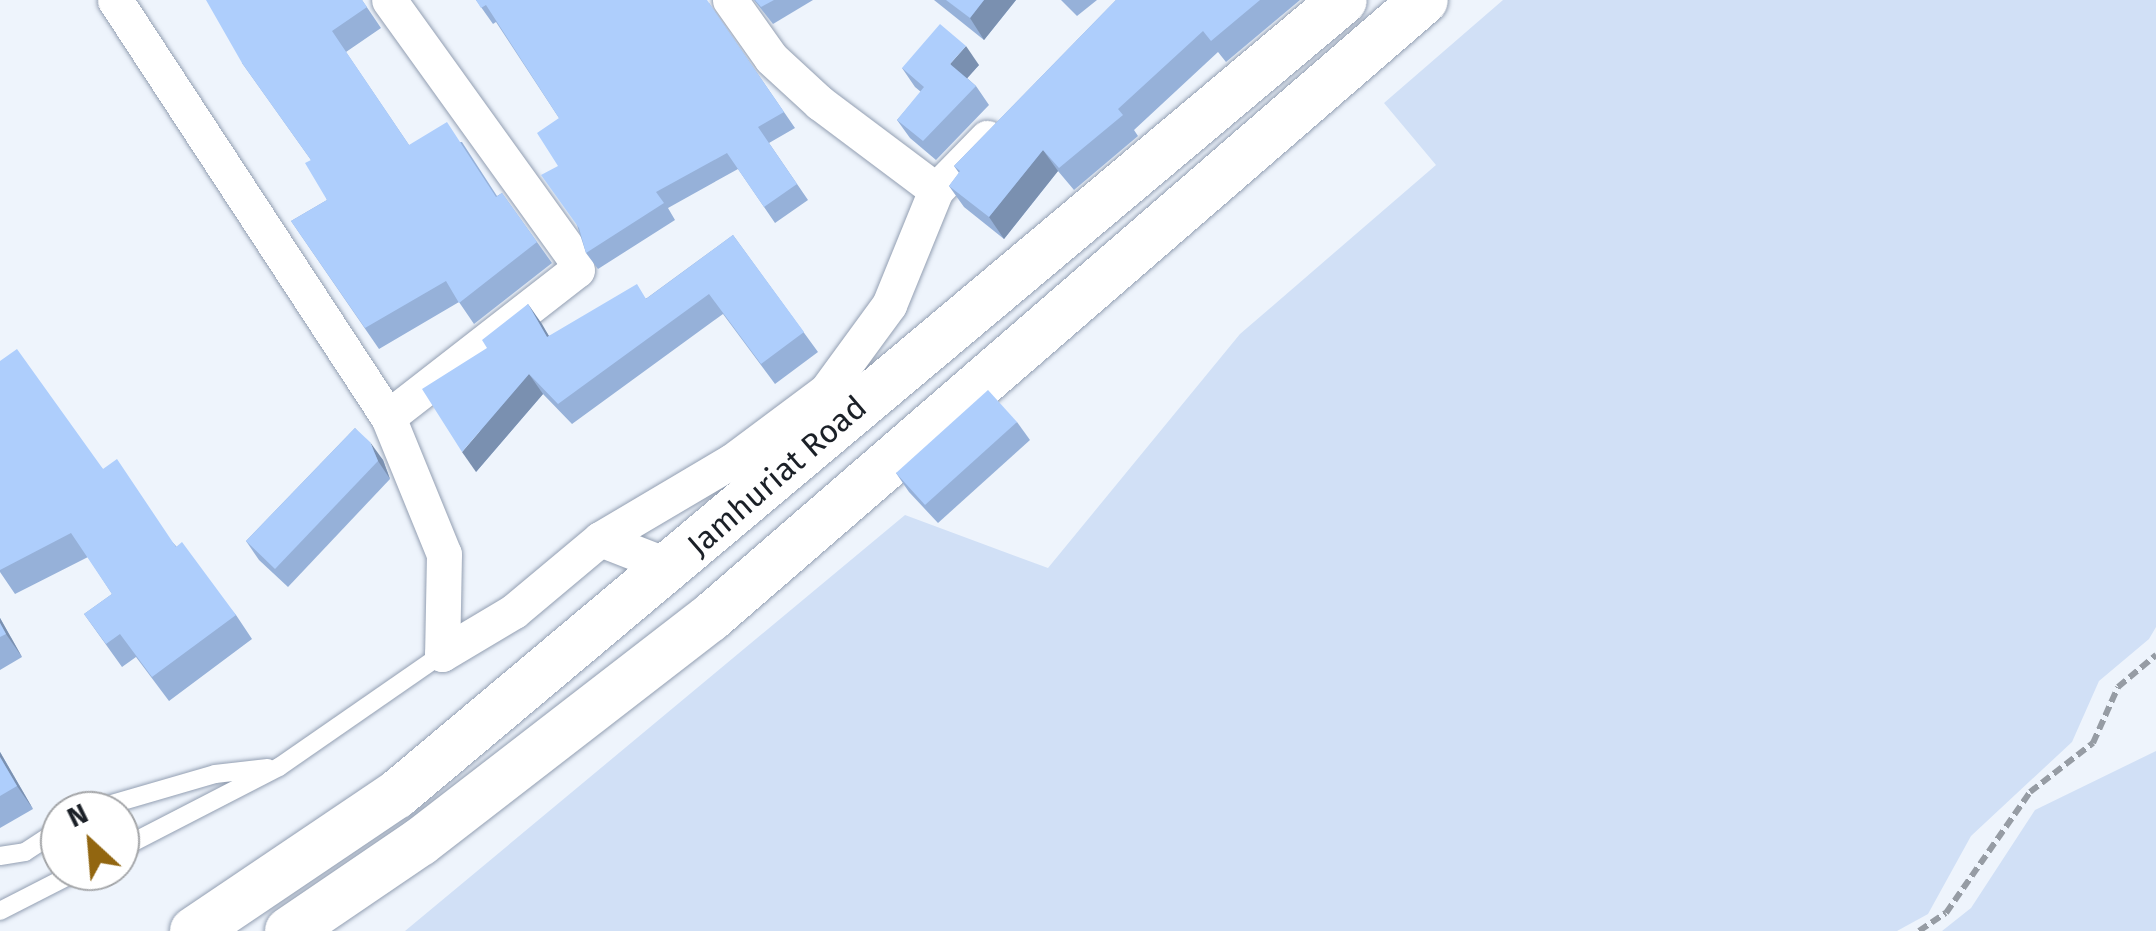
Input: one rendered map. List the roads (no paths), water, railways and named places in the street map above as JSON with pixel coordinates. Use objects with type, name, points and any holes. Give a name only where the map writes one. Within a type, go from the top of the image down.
[{"type":"main road","name":"Jamhuriat Road","points":[[194,931],[396,795],[1343,0]]},
{"type":"main road","name":"Jamhuriat Road","points":[[289,931],[420,842],[710,618],[1424,0]]},
{"type":"street","points":[[115,0],[388,417],[444,554],[442,654]]},
{"type":"street","points":[[388,417],[577,270],[573,256],[389,0]]},
{"type":"street","points":[[730,0],[772,58],[820,103],[936,190]]},
{"type":"street","points":[[442,654],[514,612],[600,539],[732,460],[826,391],[889,305],[936,190],[1016,108]]},
{"type":"street","points":[[600,539],[672,567]]},
{"type":"lane","points":[[140,839],[279,767],[442,654]]},
{"type":"lane","points":[[140,796],[215,774],[279,767]]},
{"type":"lane","points":[[0,856],[25,852],[40,842]]},
{"type":"lane","points":[[0,911],[40,890]]}]
